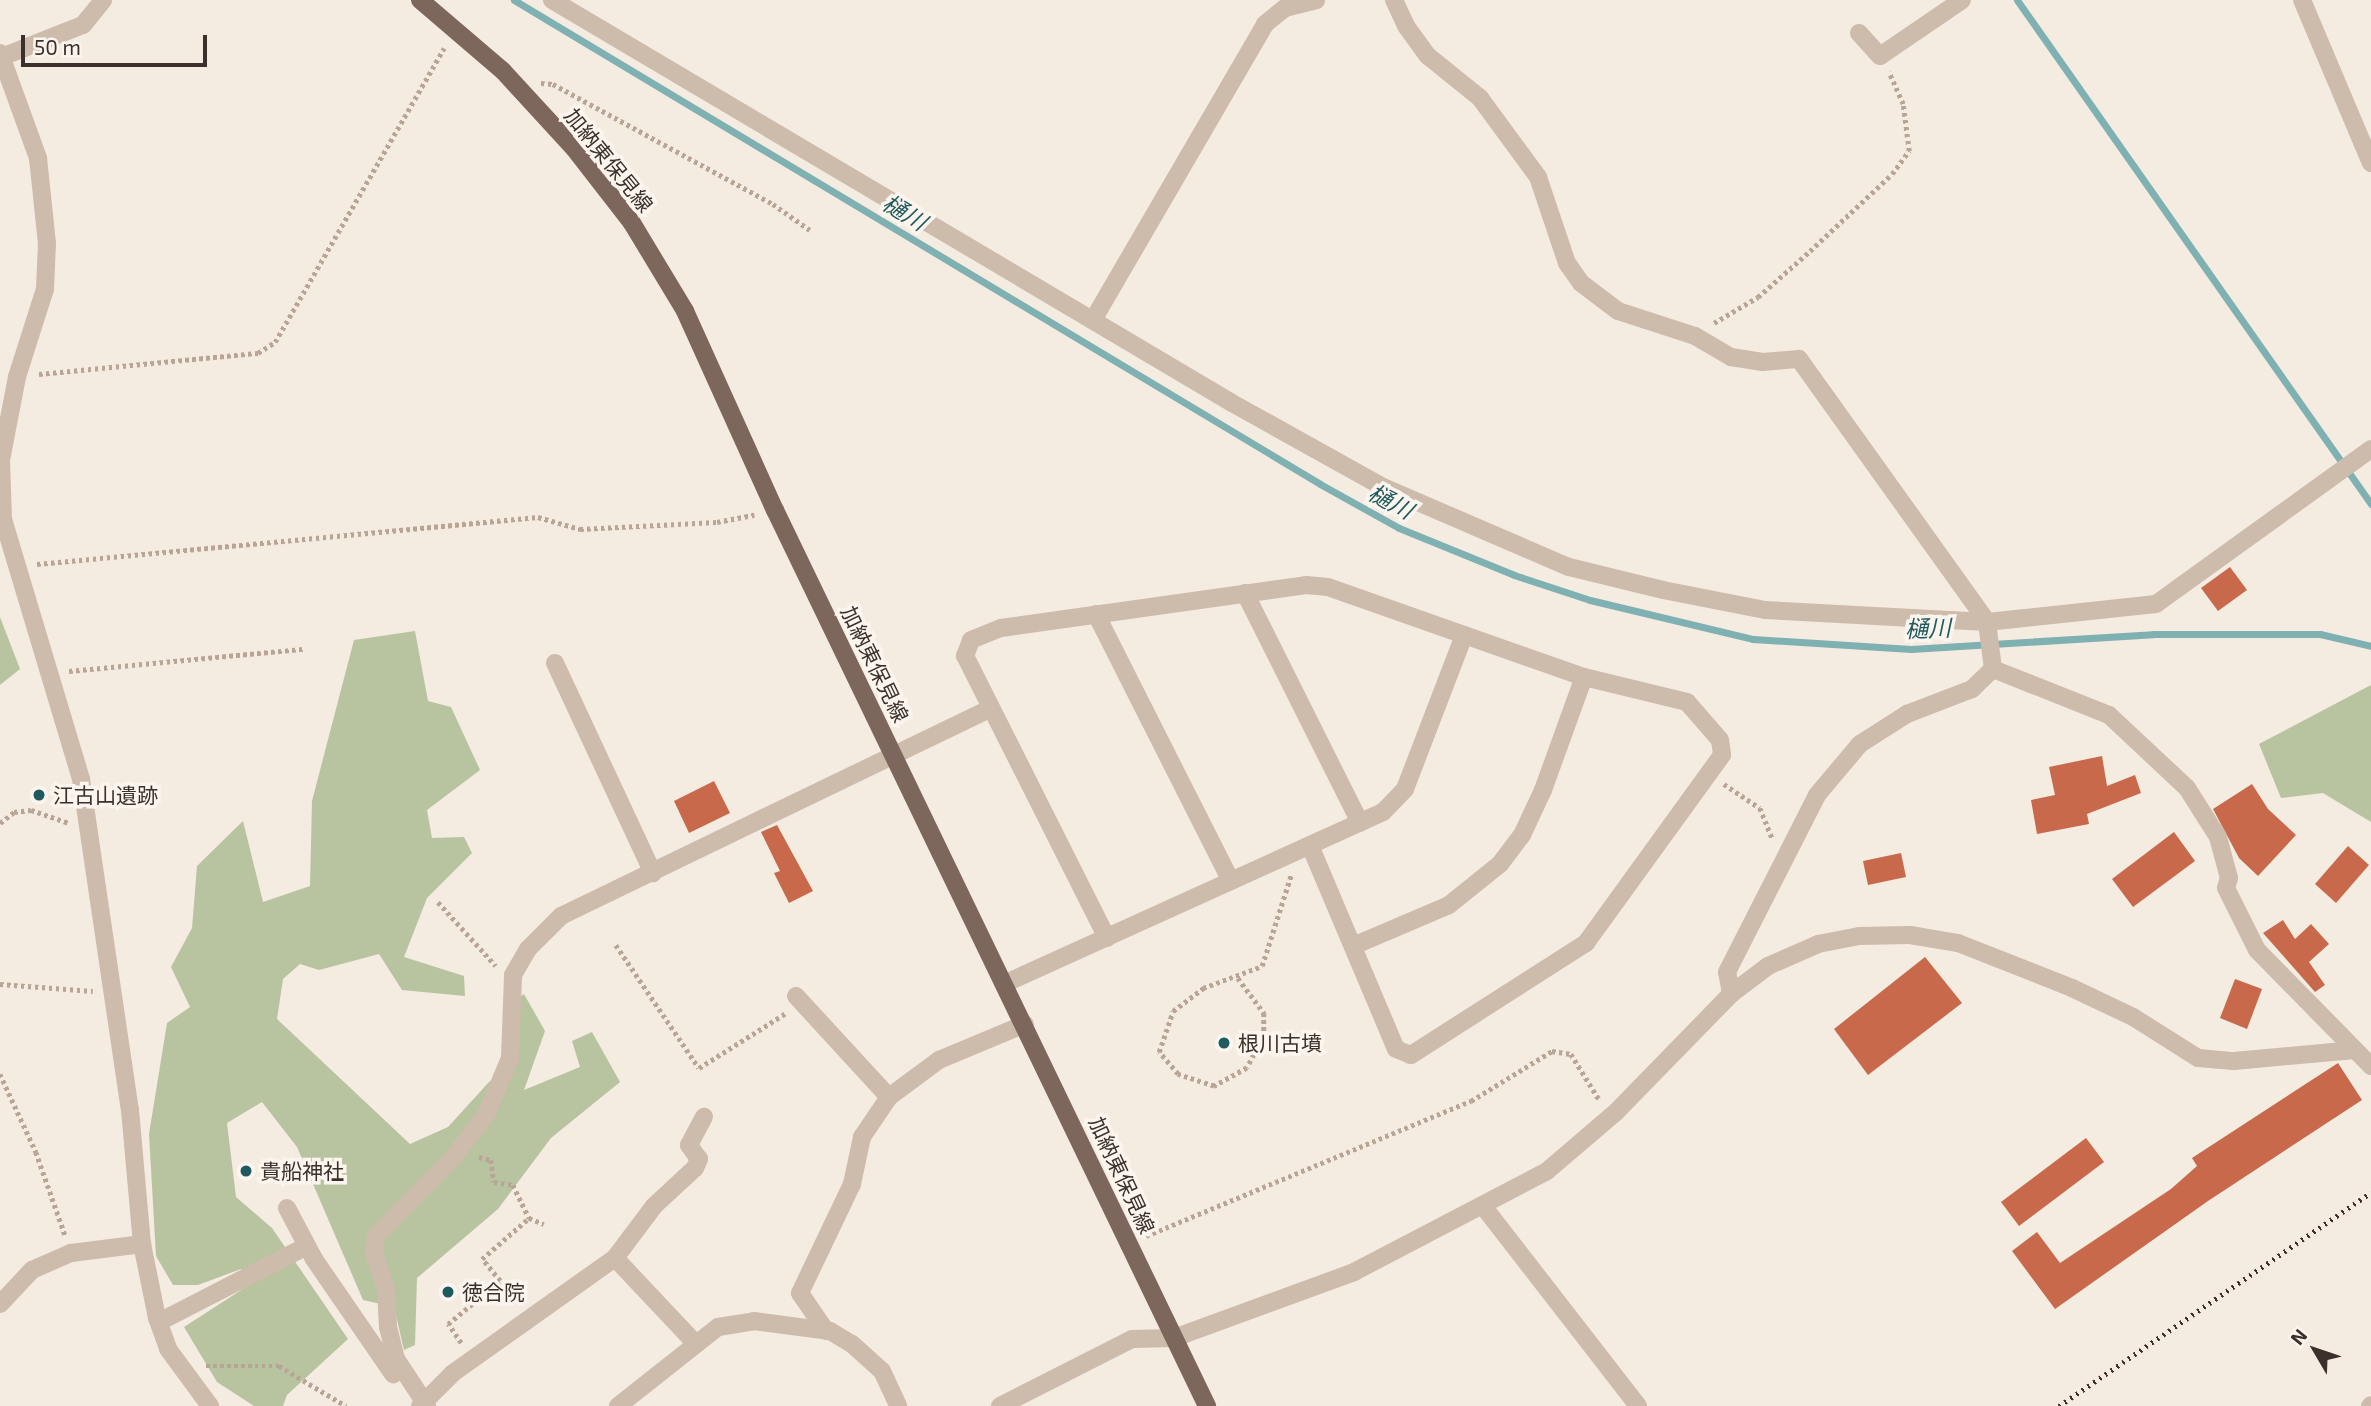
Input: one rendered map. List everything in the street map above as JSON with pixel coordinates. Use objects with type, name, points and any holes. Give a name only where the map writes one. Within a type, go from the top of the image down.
[{"type":"main road","name":"加納東保見線","points":[[420,0],[457,29],[521,90],[573,146],[632,223],[685,311],[775,510],[1006,984],[1207,1406]]},
{"type":"street","points":[[103,0],[83,25],[1,55],[38,158],[47,243],[45,289],[18,377],[1,460],[3,519],[19,565],[47,673],[81,779],[113,991],[142,1244],[159,1322],[180,1368],[210,1406]]},
{"type":"street","points":[[552,0],[1093,320],[1382,487],[1570,566],[1765,610],[1988,624],[2156,604],[2371,449]]},
{"type":"street","points":[[1093,320],[1265,24],[1285,8],[1316,0]]},
{"type":"street","points":[[1394,0],[1406,26],[1428,56],[1480,98],[1538,177],[1567,263],[1581,283],[1618,311],[1695,336],[1709,347],[1745,361],[1798,359],[1988,624],[1992,664],[1972,689],[1907,714],[1860,744],[1817,795],[1727,972],[1731,994]]},
{"type":"street","points":[[1859,33],[1880,56],[1962,0]]},
{"type":"street","points":[[2302,0],[2371,163]]},
{"type":"street","points":[[1107,938],[965,656],[971,640],[1001,628],[1306,585],[1328,587],[1584,677],[1687,702],[1720,740],[1722,755],[1586,943],[1411,1055],[1396,1049],[1353,946],[1304,848]]},
{"type":"street","points":[[1245,593],[1360,823]]},
{"type":"street","points":[[1096,614],[1231,881]]},
{"type":"street","points":[[1006,984],[1383,812],[1405,789],[1464,635]]},
{"type":"street","points":[[555,663],[653,873]]},
{"type":"street","points":[[1992,664],[2109,715],[2187,788],[2218,836],[2229,878],[2227,888],[2257,950],[2371,1066]]},
{"type":"street","points":[[1353,946],[1449,905],[1500,864],[1522,835],[1543,790],[1584,677]]},
{"type":"street","points":[[392,1375],[386,1289],[373,1253],[376,1236],[458,1151],[487,1113],[510,1058],[512,980],[528,949],[561,916],[894,758],[990,709]]},
{"type":"street","points":[[1000,1406],[1132,1339],[1174,1338],[1354,1272],[1548,1171],[1606,1121],[1731,994],[1768,966],[1818,944],[1859,936],[1910,935],[1958,943],[2072,988],[2133,1017],[2198,1058],[2234,1062],[2354,1050]]},
{"type":"street","points":[[802,1002],[889,1097]]},
{"type":"street","points":[[826,1331],[800,1293],[852,1184],[862,1137],[889,1097],[939,1060],[1025,1024]]},
{"type":"street","points":[[287,1208],[307,1246],[392,1375],[424,1405],[471,1359],[615,1258],[654,1206],[695,1168],[699,1159],[689,1145],[704,1117]]},
{"type":"street","points":[[1483,1206],[1638,1406]]},
{"type":"street","points":[[0,1304],[32,1270],[71,1253],[142,1244]]},
{"type":"street","points":[[159,1322],[307,1246]]},
{"type":"street","points":[[615,1258],[696,1344]]},
{"type":"street","points":[[618,1406],[718,1327],[754,1321],[826,1331],[852,1344],[882,1371],[898,1406]]},
{"type":"path","points":[[18,377],[258,353],[275,342],[457,29]]},
{"type":"path","points":[[1695,336],[1758,297],[1868,198],[1909,151],[1903,104],[1880,56]]},
{"type":"path","points":[[521,90],[535,83],[553,84],[773,204],[810,230]]},
{"type":"path","points":[[19,565],[538,517],[580,529],[718,522],[775,510]]},
{"type":"path","points":[[47,673],[303,649]]},
{"type":"path","points":[[1709,774],[1760,808],[1782,862]]},
{"type":"path","points":[[0,823],[14,812],[31,810],[89,831]]},
{"type":"path","points":[[1238,978],[1264,1013],[1264,1036],[1247,1068],[1214,1086],[1178,1074],[1159,1052],[1173,1011],[1203,988],[1238,978],[1262,966],[1304,848]]},
{"type":"path","points":[[438,902],[512,980]]},
{"type":"path","points":[[616,944],[699,1068],[802,1002]]},
{"type":"path","points":[[0,984],[113,991]]},
{"type":"path","points":[[1129,1243],[1471,1101],[1552,1051],[1562,1049],[1581,1067],[1606,1121]]},
{"type":"path","points":[[0,1074],[36,1152],[71,1253]]},
{"type":"path","points":[[458,1151],[491,1160],[494,1182],[513,1185],[528,1218],[544,1224]]},
{"type":"path","points":[[471,1359],[448,1324],[500,1281],[482,1259],[528,1218]]},
{"type":"path","points":[[180,1368],[261,1363],[279,1366],[346,1406]]},
{"type":"green space","points":[[0,617],[20,669],[0,685]]},
{"type":"green space","points":[[415,631],[428,701],[451,707],[480,770],[427,810],[432,838],[464,837],[472,853],[427,898],[404,957],[464,976],[465,996],[402,990],[379,954],[319,970],[300,964],[283,979],[277,1019],[410,1144],[448,1127],[489,1082],[514,1066],[517,999],[524,994],[545,1031],[524,1090],[580,1067],[572,1041],[592,1032],[620,1082],[551,1138],[498,1209],[417,1278],[415,1345],[404,1350],[394,1307],[363,1300],[297,1147],[262,1102],[227,1123],[236,1197],[272,1228],[348,1339],[287,1395],[283,1406],[254,1406],[217,1382],[184,1327],[249,1285],[241,1269],[198,1285],[173,1285],[156,1256],[149,1134],[167,1023],[190,1007],[171,967],[192,928],[197,866],[243,821],[263,902],[310,886],[312,801],[354,640]]},
{"type":"green space","points":[[2371,685],[2371,822],[2323,793],[2281,798],[2259,744]]},
{"type":"building","points":[[2230,567],[2247,590],[2218,611],[2201,588]]},
{"type":"building","points":[[2102,756],[2107,786],[2135,775],[2141,793],[2087,814],[2089,824],[2037,834],[2031,800],[2055,795],[2049,767]]},
{"type":"building","points":[[714,781],[730,813],[689,833],[674,801]]},
{"type":"building","points":[[2252,784],[2268,809],[2296,835],[2258,876],[2239,858],[2213,809]]},
{"type":"building","points":[[777,825],[813,891],[789,903],[774,873],[780,871],[761,832]]},
{"type":"building","points":[[2174,832],[2195,861],[2133,907],[2112,879]]},
{"type":"building","points":[[2348,846],[2369,865],[2336,903],[2315,884]]},
{"type":"building","points":[[1901,853],[1906,877],[1868,885],[1863,861]]},
{"type":"building","points":[[2283,920],[2295,939],[2311,924],[2329,944],[2309,962],[2325,985],[2315,992],[2263,933]]},
{"type":"building","points":[[1925,957],[1962,1003],[1868,1075],[1834,1029]]},
{"type":"building","points":[[2235,979],[2262,989],[2247,1029],[2220,1018]]},
{"type":"building","points":[[2338,1063],[2362,1100],[2208,1201],[2055,1309],[2012,1251],[2037,1232],[2060,1263],[2171,1189],[2197,1166],[2192,1158]]},
{"type":"building","points":[[2086,1138],[2104,1162],[2019,1226],[2001,1202]]},
{"type":"waterway","name":"樋川","points":[[514,0],[1320,484],[1399,528],[1514,575],[1590,600],[1753,639],[1911,649],[2153,634],[2320,634],[2371,646]]},
{"type":"waterway","points":[[2017,0],[2371,504]]},
{"type":"railway","points":[[2059,1406],[2371,1192]]},
{"type":"place","name":"江古山遺跡","points":[[39,795]]},
{"type":"place","name":"根川古墳","points":[[1224,1043]]},
{"type":"place","name":"貴船神社","points":[[246,1171]]},
{"type":"place","name":"徳合院","points":[[448,1292]]}]
